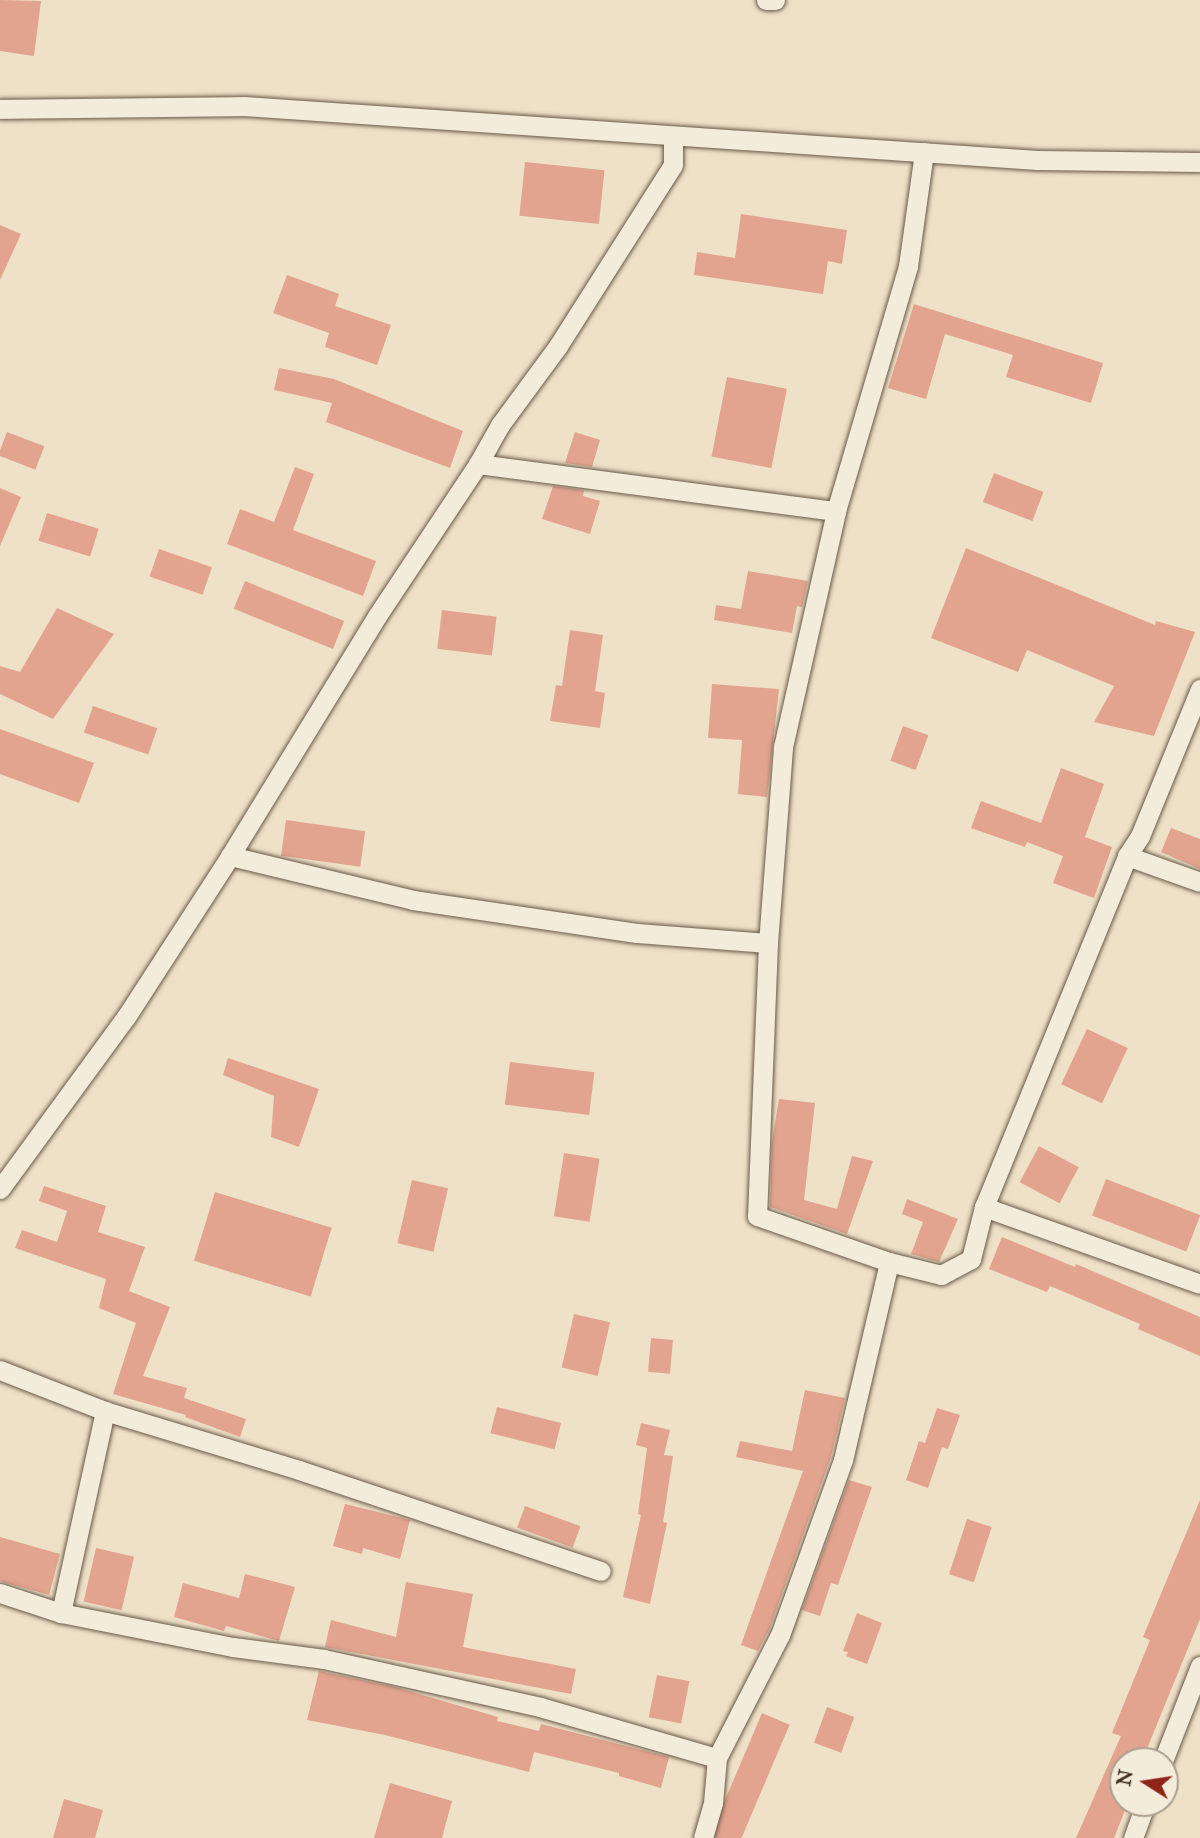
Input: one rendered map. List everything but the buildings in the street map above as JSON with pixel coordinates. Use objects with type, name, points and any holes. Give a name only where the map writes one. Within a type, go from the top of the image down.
[{"type":"street","points":[[766,0],[775,0]]},
{"type":"street","points":[[0,109],[244,106],[1037,160],[1200,162]]},
{"type":"street","points":[[0,1189],[126,1017],[230,856],[377,616],[478,464],[500,425],[558,346],[673,165],[673,136]]},
{"type":"street","points":[[924,152],[908,266],[836,511],[783,747],[768,943],[757,1216],[889,1262],[941,1275],[971,1259],[984,1207],[1127,856],[1140,836],[1200,689]]},
{"type":"street","points":[[478,464],[836,511]]},
{"type":"street","points":[[230,856],[413,901],[637,933],[768,943]]},
{"type":"street","points":[[1127,856],[1200,882]]},
{"type":"street","points":[[984,1207],[1200,1284]]},
{"type":"street","points":[[703,1838],[713,1803],[717,1758],[780,1634],[843,1460],[889,1262]]},
{"type":"street","points":[[0,1370],[105,1411],[299,1470],[601,1571]]},
{"type":"street","points":[[61,1613],[105,1411]]},
{"type":"street","points":[[0,1593],[61,1613],[233,1647],[324,1658],[540,1707],[717,1758]]},
{"type":"street","points":[[1168,1747],[1200,1666]]},
{"type":"street","points":[[1133,1838],[1141,1817]]}]
